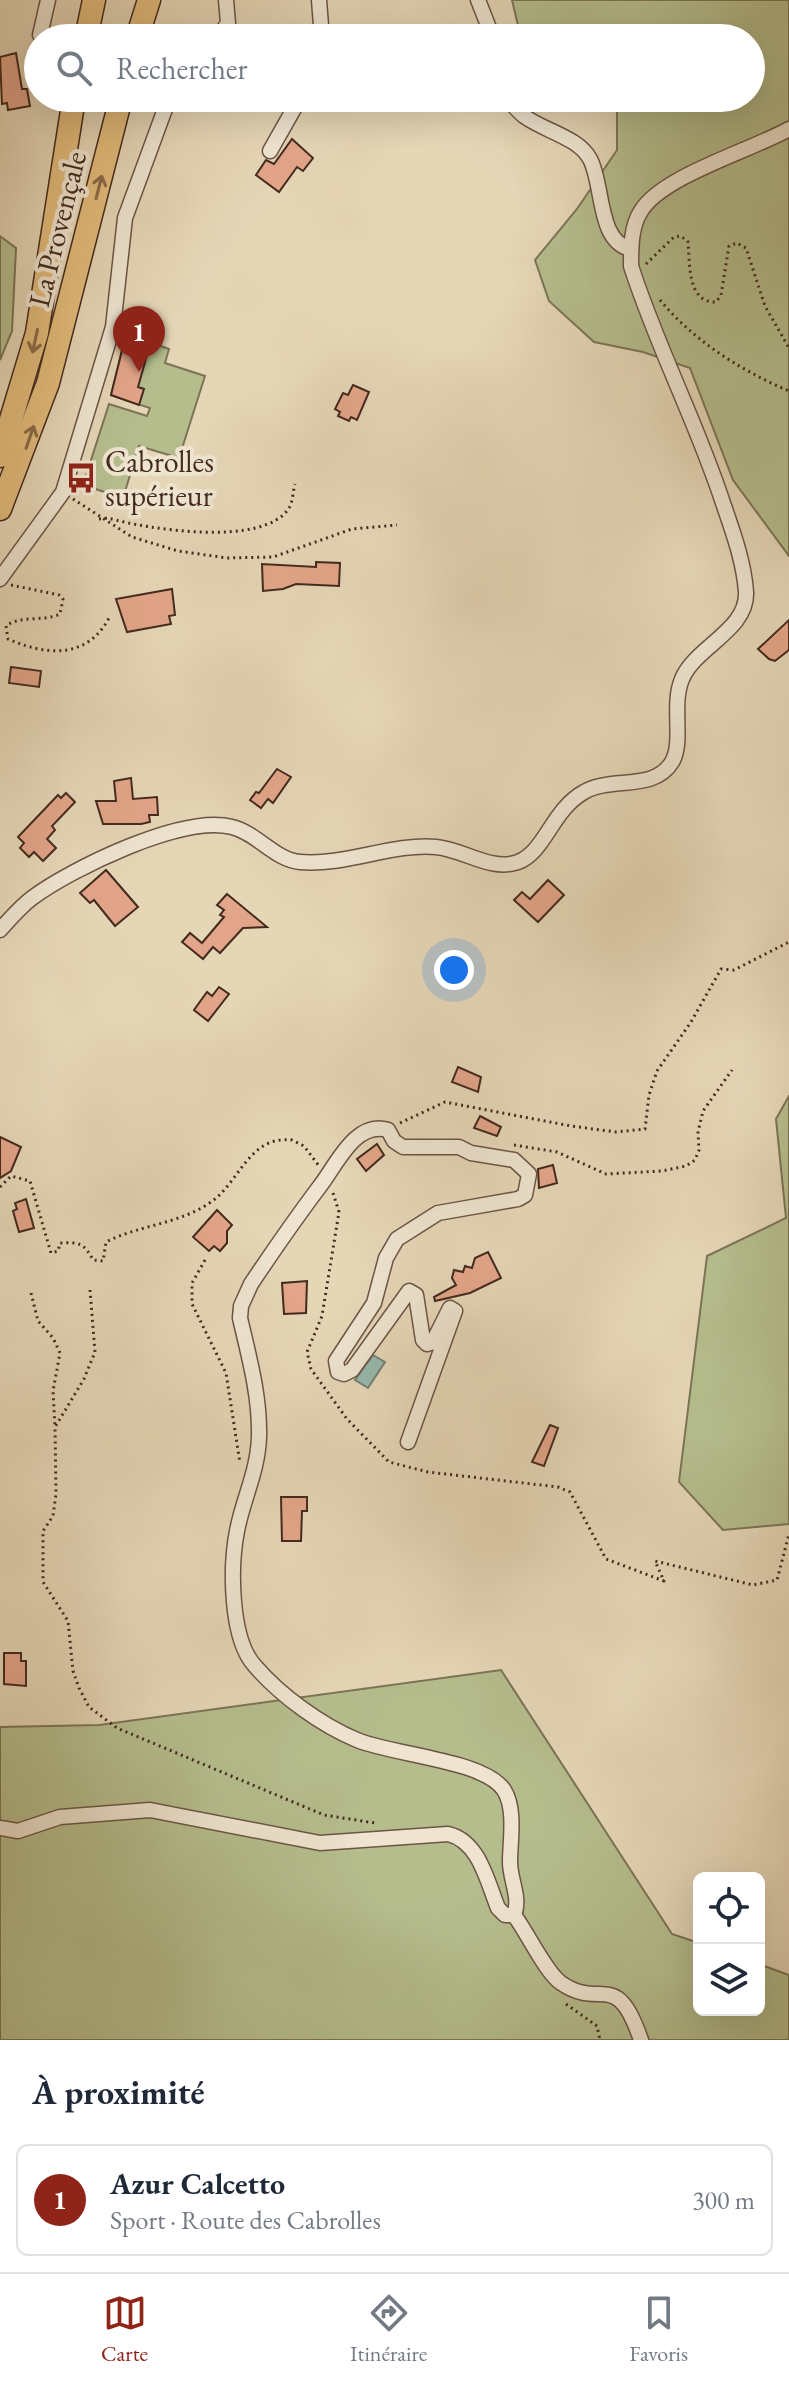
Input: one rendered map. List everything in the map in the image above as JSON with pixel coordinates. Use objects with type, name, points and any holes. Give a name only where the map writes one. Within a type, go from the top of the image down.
[{"type":"highway","points":[[89,24],[94,0]]},
{"type":"highway","points":[[141,24],[149,0]]},
{"type":"highway","name":"La Provençale","points":[[0,456],[37,333],[72,112]]},
{"type":"highway","name":"La Provençale","points":[[0,509],[48,383],[117,112]]},
{"type":"street","points":[[43,24],[48,0]]},
{"type":"street","points":[[226,0],[227,24]]},
{"type":"street","points":[[319,0],[321,24]]},
{"type":"street","points":[[478,0],[487,24]]},
{"type":"street","points":[[0,581],[63,492],[113,327],[125,218],[164,112]]},
{"type":"street","points":[[270,151],[292,112]]},
{"type":"street","points":[[519,112],[586,150],[595,168],[611,236],[621,247],[631,249]]},
{"type":"street","points":[[0,930],[29,900],[84,865],[172,833],[211,825],[232,827],[296,862],[440,847],[501,865],[529,857],[564,805],[583,792],[604,782],[645,781],[661,775],[674,760],[676,694],[683,675],[742,611],[746,596],[735,540],[712,469],[631,266],[631,249],[641,209],[660,192],[789,129]]},
{"type":"street","points":[[408,1442],[455,1311],[450,1308],[433,1342],[427,1344],[423,1340],[416,1295],[409,1291],[352,1370],[344,1374],[338,1372],[336,1361],[374,1303],[386,1258],[397,1239],[438,1213],[518,1199],[525,1195],[529,1174],[514,1160],[471,1153],[459,1147],[403,1147],[394,1141],[388,1130],[371,1130],[349,1145],[306,1202],[241,1306],[240,1318],[258,1404],[259,1439],[256,1467],[237,1533],[238,1634],[244,1653],[256,1668],[329,1726],[358,1740],[473,1768],[497,1782],[506,1792],[510,1808],[510,1870],[517,1899],[514,1915],[559,1982],[575,1989],[615,1996],[626,2005],[641,2040]]},
{"type":"street","points":[[0,1828],[18,1831],[60,1817],[150,1810],[320,1843],[448,1834],[463,1837],[473,1851],[498,1908],[505,1915],[514,1915]]},
{"type":"path","points":[[631,266],[649,262],[666,243],[681,236],[688,242],[693,288],[700,297],[716,302],[721,295],[729,246],[737,243],[746,248],[765,306],[789,348]]},
{"type":"path","points":[[651,290],[696,338],[724,358],[789,391]]},
{"type":"path","points":[[99,519],[175,532],[226,531],[255,526],[269,523],[289,508],[295,484]]},
{"type":"path","points":[[63,492],[99,519],[132,537],[178,551],[227,558],[273,557],[352,529],[397,525]]},
{"type":"path","points":[[0,581],[59,595],[63,599],[60,614],[50,619],[11,622],[6,626],[8,639],[36,649],[60,652],[83,646],[96,638],[109,618]]},
{"type":"path","points":[[388,1130],[445,1102],[571,1126],[616,1132],[645,1129],[657,1071],[691,1022],[721,969],[734,970],[789,942]]},
{"type":"path","points":[[501,1144],[557,1152],[606,1174],[632,1175],[686,1166],[695,1160],[699,1150],[698,1132],[703,1111],[732,1070]]},
{"type":"path","points":[[0,1187],[11,1176],[30,1181],[51,1253],[58,1251],[60,1243],[78,1242],[86,1247],[93,1260],[103,1261],[106,1242],[211,1202],[251,1155],[265,1145],[292,1140],[309,1151],[339,1212],[322,1316],[307,1352],[311,1369],[347,1419],[389,1462],[428,1472],[558,1487],[570,1492],[606,1559],[664,1581],[655,1561],[753,1585],[777,1580],[789,1534]]},
{"type":"path","points":[[205,1260],[192,1283],[192,1304],[226,1373],[234,1410],[239,1476]]},
{"type":"path","points":[[55,1427],[84,1379],[95,1352],[90,1290]]},
{"type":"path","points":[[31,1293],[38,1321],[53,1338],[60,1353],[53,1391],[56,1494],[53,1516],[43,1531],[43,1582],[68,1621],[73,1671],[89,1707],[117,1728],[324,1815],[385,1824]]},
{"type":"path","points":[[559,1982],[556,1992],[559,1998],[597,2026],[600,2040]]},
{"type":"green space","points":[[512,0],[789,0],[789,556],[733,480],[690,368],[643,352],[594,342],[549,301],[535,260],[577,209],[617,150],[617,112],[765,112],[765,24],[518,24]]},
{"type":"green space","points":[[0,236],[16,248],[12,331],[0,360]]},
{"type":"green space","points":[[126,334],[169,349],[165,363],[205,376],[179,458],[139,446],[123,498],[83,485],[109,404],[147,416],[150,408],[111,395]]},
{"type":"green space","points":[[789,1096],[789,1524],[723,1530],[679,1482],[707,1256],[786,1218],[776,1119]]},
{"type":"green space","points":[[501,1670],[672,1934],[693,1941],[693,2016],[765,2016],[765,1966],[789,1975],[789,2040],[0,2040],[0,1727],[99,1725]]},
{"type":"water","points":[[373,1355],[385,1362],[368,1388],[355,1380]]},
{"type":"building","points":[[16,53],[24,89],[24,107],[8,110],[7,103],[2,104],[0,57]]},
{"type":"building","points":[[292,139],[313,158],[303,171],[297,167],[279,192],[256,175],[266,160],[274,164]]},
{"type":"building","points":[[126,334],[151,341],[138,387],[144,389],[139,405],[111,395]]},
{"type":"building","points":[[353,385],[369,392],[357,420],[351,417],[349,421],[338,416],[340,412],[335,409],[343,393],[348,395]]},
{"type":"building","points":[[316,562],[340,563],[339,586],[296,584],[263,591],[262,564],[316,567]]},
{"type":"building","points":[[172,589],[175,615],[169,616],[171,624],[127,632],[116,599]]},
{"type":"building","points":[[789,620],[789,650],[775,661],[769,659],[758,649]]},
{"type":"building","points":[[11,667],[41,671],[39,687],[9,683]]},
{"type":"building","points":[[277,769],[291,777],[273,803],[268,799],[261,808],[250,800]]},
{"type":"building","points":[[131,778],[133,799],[157,797],[158,815],[149,815],[150,822],[141,824],[103,824],[96,801],[116,801],[114,781]]},
{"type":"building","points":[[66,793],[75,802],[52,826],[55,830],[47,839],[56,848],[43,861],[34,852],[29,857],[20,848],[24,843],[18,837],[58,795],[61,798]]},
{"type":"building","points":[[106,870],[138,907],[115,926],[94,900],[90,903],[80,893]]},
{"type":"building","points":[[548,880],[564,895],[538,922],[514,900],[522,892],[530,899]]},
{"type":"building","points":[[227,894],[267,927],[243,928],[220,953],[213,947],[203,959],[182,942],[190,933],[202,943],[224,917],[220,915],[224,910],[217,905]]},
{"type":"building","points":[[219,987],[229,994],[208,1021],[194,1010],[207,992],[212,996]]},
{"type":"building","points":[[458,1067],[481,1077],[478,1092],[452,1082]]},
{"type":"building","points":[[480,1116],[501,1127],[497,1136],[474,1128]]},
{"type":"building","points":[[0,1137],[21,1147],[11,1171],[0,1178]]},
{"type":"building","points":[[377,1144],[384,1155],[366,1171],[357,1159]]},
{"type":"building","points":[[553,1165],[557,1183],[539,1188],[538,1169]]},
{"type":"building","points":[[26,1199],[34,1228],[19,1232],[13,1211],[17,1209],[15,1203]]},
{"type":"building","points":[[217,1210],[232,1225],[227,1231],[227,1243],[220,1251],[214,1246],[209,1251],[193,1237]]},
{"type":"building","points":[[488,1252],[501,1278],[470,1293],[435,1301],[434,1297],[456,1285],[452,1278],[454,1270],[463,1272],[465,1266],[472,1268],[475,1258]]},
{"type":"building","points":[[307,1281],[306,1313],[284,1314],[282,1283]]},
{"type":"building","points":[[550,1425],[558,1428],[544,1466],[532,1462]]},
{"type":"building","points":[[281,1497],[307,1497],[307,1511],[302,1511],[301,1541],[282,1541]]},
{"type":"building","points":[[4,1653],[21,1653],[21,1661],[26,1661],[26,1686],[4,1684]]},
{"type":"place","name":"Azur Calcetto","points":[[139,372]]},
{"type":"place","name":"Cabrolles supérieur","points":[[81,478]]}]
